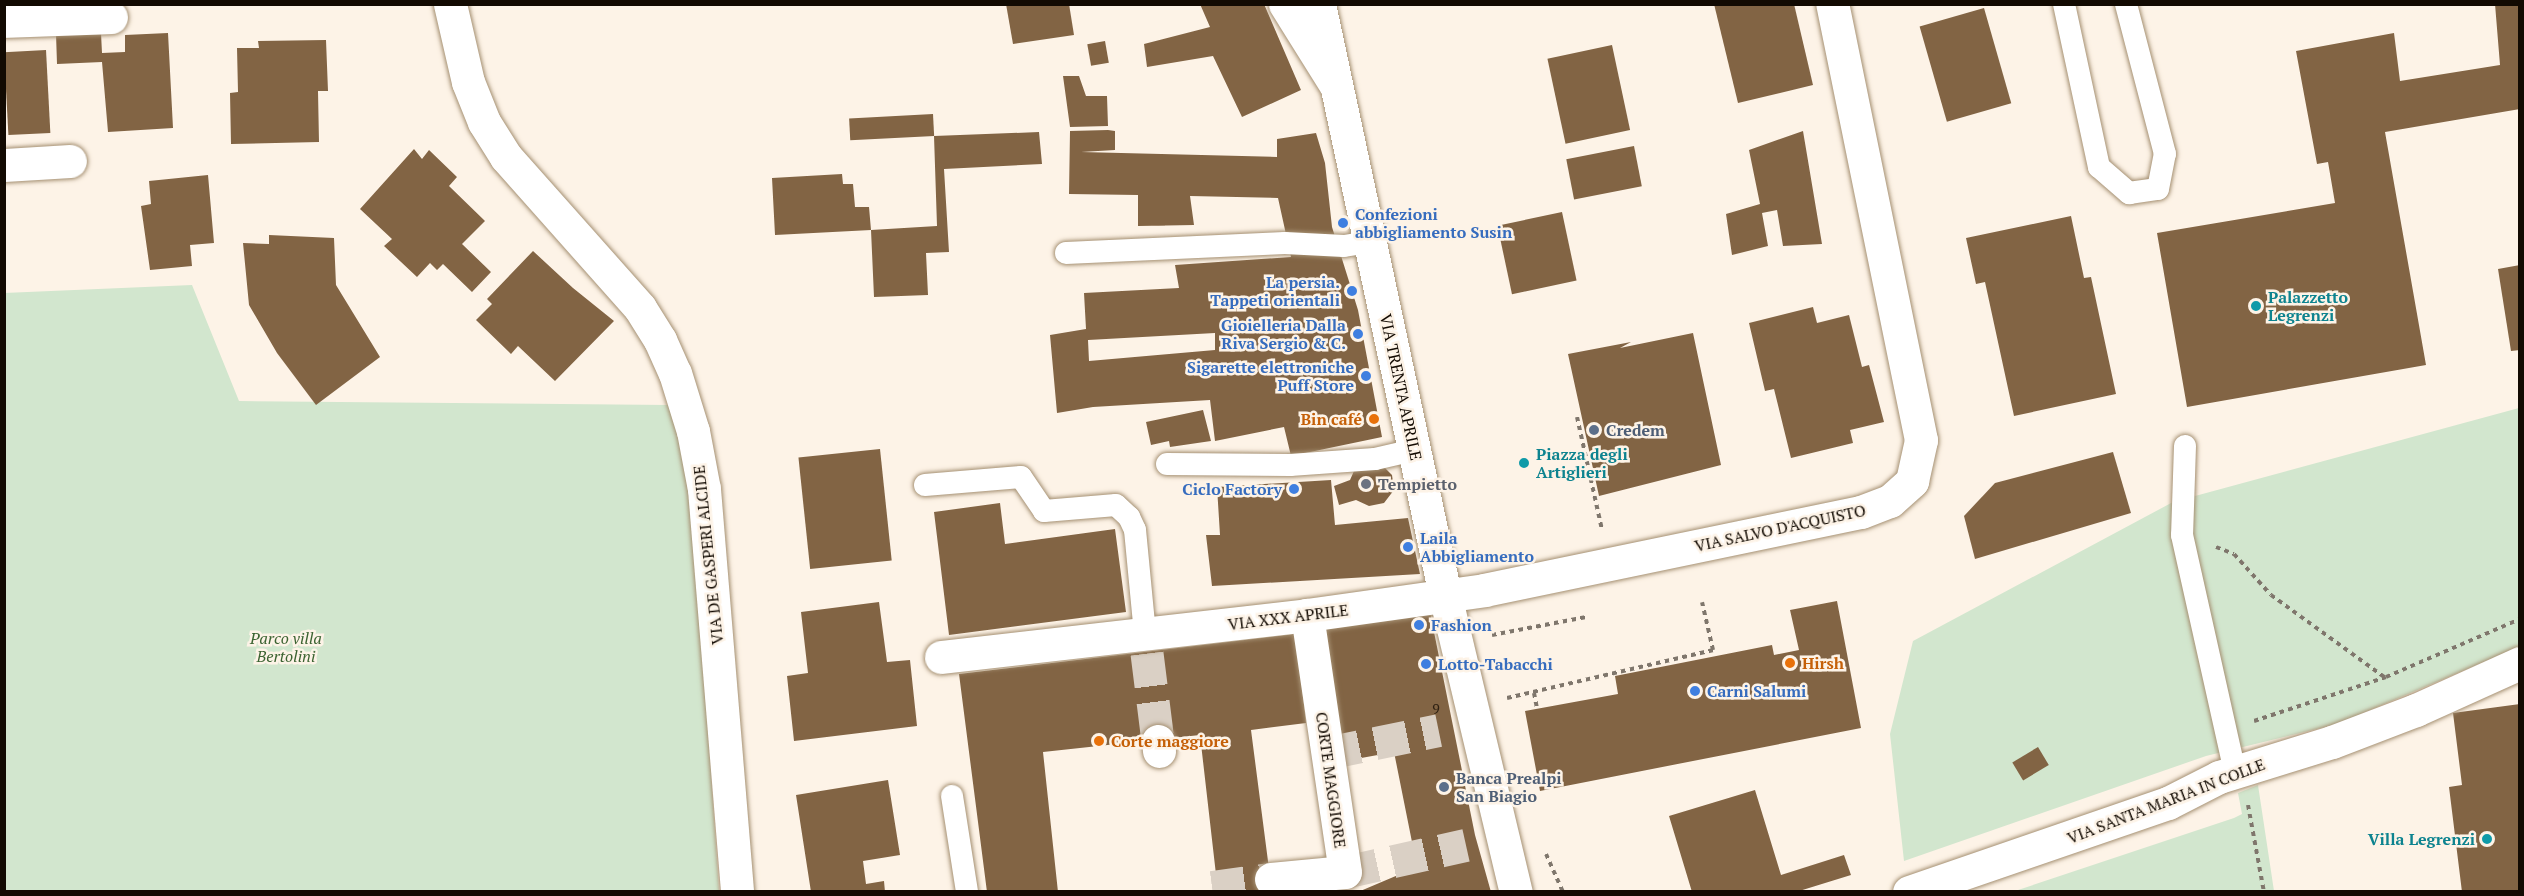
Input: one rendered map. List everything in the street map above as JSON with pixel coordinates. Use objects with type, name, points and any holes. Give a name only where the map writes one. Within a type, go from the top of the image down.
[{"type":"street","name":"VIA DE GASPERI ALCIDE","points":[[450,4],[468,82],[484,122],[506,157],[640,308],[660,340],[675,373],[693,431],[704,489],[737,891]]},
{"type":"street","name":"VIA TRENTA APRILE","points":[[1285,4],[1336,85]]},
{"type":"street","name":"VIA TRENTA APRILE","points":[[1319,4],[1445,596],[1516,891]]},
{"type":"street","name":"VIA SALVO D'ACQUISTO","points":[[1445,596],[1861,512],[1890,501],[1912,481],[1921,440],[1832,4]]},
{"type":"street","points":[[4,21],[111,17]]},
{"type":"street","points":[[4,165],[70,161]]},
{"type":"street","name":"VIA XXX APRILE","points":[[1141,641],[1445,596]]},
{"type":"street","name":"CORTE MAGGIORE","points":[[1271,879],[1345,872],[1307,615]]},
{"type":"street","points":[[941,657],[1141,641]]},
{"type":"street","name":"VIA SANTA MARIA IN COLLE","points":[[1909,891],[2168,803],[2237,787],[2332,742],[2402,716],[2520,663]]},
{"type":"street","name":"VIA TRENTA APRILE","points":[[1492,794],[1534,891]]},
{"type":"lane","points":[[2064,4],[2099,167],[2129,193],[2158,189],[2165,154],[2126,4]]},
{"type":"lane","points":[[1066,253],[1285,243],[1344,246],[1370,242]]},
{"type":"lane","points":[[2185,446],[2182,535],[2237,787]]},
{"type":"lane","points":[[1167,464],[1290,465],[1375,459],[1414,450]]},
{"type":"lane","points":[[925,485],[1022,477],[1044,511],[1116,505],[1130,517],[1135,530],[1141,641]]},
{"type":"lane","points":[[952,796],[967,891]]},
{"type":"path","points":[[1577,417],[1604,538]]},
{"type":"path","points":[[2182,535],[2234,554],[2271,595],[2386,677],[2402,716]]},
{"type":"path","points":[[1503,699],[1713,650],[1702,602]]},
{"type":"path","points":[[1492,635],[1586,617]]},
{"type":"path","points":[[2225,731],[2386,677],[2520,620]]},
{"type":"path","points":[[1534,693],[1537,709]]},
{"type":"path","points":[[1522,781],[1538,777]]},
{"type":"path","points":[[2237,787],[2247,801],[2264,891]]},
{"type":"green space","name":"Parco villa Bertolini","points":[[192,285],[239,401],[669,405],[684,453],[694,527],[719,891],[5,891],[4,293]]},
{"type":"green space","points":[[2519,408],[2519,647],[2337,724],[2206,756],[1904,861],[1890,734],[1913,641],[2173,502]]},
{"type":"green space","points":[[2258,785],[2274,891],[2015,891],[2234,818],[2242,814],[2238,793]]},
{"type":"building","points":[[1006,4],[1069,4],[1074,35],[1013,44]]},
{"type":"building","points":[[1200,4],[1264,4],[1301,90],[1242,117],[1213,56],[1147,67],[1144,44],[1210,27]]},
{"type":"building","points":[[1714,4],[1794,4],[1813,85],[1738,103]]},
{"type":"building","points":[[2495,4],[2520,4],[2520,109],[2385,132],[2426,365],[2187,407],[2157,233],[2335,203],[2328,162],[2317,164],[2296,51],[2394,33],[2400,81],[2500,65]]},
{"type":"building","points":[[1984,8],[2011,103],[1947,122],[1920,26]]},
{"type":"building","points":[[101,33],[102,53],[125,52],[125,35],[168,33],[173,128],[108,132],[102,62],[57,64],[56,34]]},
{"type":"building","points":[[326,40],[328,91],[318,91],[319,142],[231,144],[230,93],[238,92],[237,48],[259,48],[258,41]]},
{"type":"building","points":[[1105,41],[1109,63],[1091,66],[1087,44]]},
{"type":"building","points":[[1612,45],[1630,130],[1566,144],[1547,59]]},
{"type":"building","points":[[46,50],[50,133],[8,135],[4,52]]},
{"type":"building","points":[[1063,76],[1079,76],[1086,96],[1107,96],[1108,126],[1070,127]]},
{"type":"building","points":[[933,114],[934,136],[850,140],[849,118]]},
{"type":"building","points":[[1070,131],[1115,131],[1115,150],[1081,152],[1277,157],[1277,139],[1316,133],[1325,163],[1332,227],[1358,310],[1382,437],[1291,456],[1284,427],[1215,441],[1210,400],[1093,407],[1057,413],[1050,335],[1086,329],[1084,293],[1179,288],[1175,265],[1291,257],[1278,198],[1190,196],[1194,225],[1138,226],[1138,195],[1069,194]],"holes":[[[1215,333],[1215,350],[1089,361],[1088,340]]]},
{"type":"building","points":[[1803,131],[1822,244],[1783,246],[1777,210],[1762,213],[1768,246],[1732,255],[1726,214],[1760,204],[1749,150]]},
{"type":"building","points":[[1039,132],[1042,164],[944,169],[949,252],[926,253],[928,295],[874,297],[871,230],[937,226],[934,136]]},
{"type":"building","points":[[1634,146],[1642,186],[1574,199],[1566,159]]},
{"type":"building","points":[[414,149],[422,159],[429,150],[457,177],[449,186],[485,221],[462,244],[491,272],[472,292],[443,264],[437,270],[430,263],[417,277],[384,246],[392,239],[360,209]]},
{"type":"building","points":[[842,174],[843,184],[853,184],[855,207],[869,207],[871,230],[775,235],[772,178]]},
{"type":"building","points":[[208,175],[214,243],[190,245],[192,266],[150,270],[141,206],[151,204],[149,181]]},
{"type":"building","points":[[1562,212],[1577,280],[1512,294],[1497,226]]},
{"type":"building","points":[[2071,216],[2084,278],[2091,277],[2116,394],[2014,416],[1985,282],[1976,284],[1966,238]]},
{"type":"building","points":[[269,235],[334,238],[336,285],[380,357],[316,405],[277,353],[249,305],[243,243],[269,244]]},
{"type":"building","points":[[533,251],[573,288],[614,321],[555,381],[518,346],[511,354],[476,320],[492,304],[487,299]]},
{"type":"building","points":[[2520,265],[2520,350],[2511,351],[2498,269]]},
{"type":"building","points":[[1813,307],[1817,323],[1849,315],[1862,367],[1869,365],[1884,422],[1850,430],[1853,443],[1791,458],[1774,389],[1765,391],[1749,323]]},
{"type":"building","points":[[1693,333],[1721,465],[1599,496],[1568,354],[1631,342],[1620,348]]},
{"type":"building","points":[[1203,410],[1211,441],[1170,447],[1169,441],[1151,445],[1146,422]]},
{"type":"building","points":[[880,449],[892,560],[810,569],[798,458]]},
{"type":"building","points":[[2113,452],[2131,513],[1975,559],[1964,516],[1995,483]]},
{"type":"building","name":"Tempietto","points":[[1381,464],[1392,475],[1394,490],[1384,503],[1369,506],[1356,500],[1339,505],[1334,486],[1350,480],[1354,471]]},
{"type":"building","points":[[1331,480],[1335,525],[1408,518],[1420,574],[1212,586],[1206,535],[1220,535],[1217,487]]},
{"type":"building","points":[[1000,503],[1005,544],[1115,529],[1126,612],[949,635],[934,512]]},
{"type":"building","points":[[1837,601],[1861,728],[1540,791],[1525,711],[1618,694],[1615,676],[1772,645],[1774,655],[1799,650],[1790,610]]},
{"type":"building","points":[[879,602],[887,662],[910,660],[917,726],[794,741],[787,676],[808,673],[801,612]]},
{"type":"building","points":[[1430,612],[1475,835],[1491,892],[1358,892],[1417,867],[1394,752],[1334,763],[1315,631]]},
{"type":"building","points":[[1296,634],[1306,723],[1251,730],[1272,892],[1218,892],[1200,735],[1043,752],[1058,892],[987,892],[959,674]]},
{"type":"building","name":"Villa Legrenzi","points":[[2520,704],[2520,892],[2462,892],[2449,787],[2462,785],[2453,713]]},
{"type":"building","points":[[2038,747],[2049,765],[2023,780],[2012,762]]},
{"type":"building","points":[[888,780],[900,855],[863,861],[866,884],[884,881],[885,892],[811,892],[796,795]]},
{"type":"building","points":[[1755,790],[1781,875],[1844,855],[1851,875],[1796,892],[1692,892],[1669,816]]},
{"type":"tunnel","points":[[1147,653],[1158,741]]},
{"type":"tunnel","points":[[1327,753],[1439,730]]},
{"type":"tunnel","points":[[1345,872],[1466,845]]},
{"type":"tunnel","points":[[1212,887],[1271,879]]},
{"type":"place","name":"Confezioni abbigliamento Susin","points":[[1343,223]]},
{"type":"place","name":"La persia. Tappeti orientali","points":[[1352,291]]},
{"type":"place","name":"Palazzetto Legrenzi","points":[[2256,306]]},
{"type":"place","name":"Gioielleria Dalla Riva Sergio & C.","points":[[1358,334]]},
{"type":"place","name":"Sigarette elettroniche Puff Store","points":[[1366,376]]},
{"type":"place","name":"Bin café","points":[[1374,419]]},
{"type":"place","name":"Credem","points":[[1594,430]]},
{"type":"place","name":"Piazza degli Artiglieri","points":[[1524,463]]},
{"type":"place","name":"Tempietto","points":[[1366,484]]},
{"type":"place","name":"Ciclo Factory","points":[[1294,489]]},
{"type":"place","name":"Laila Abbigliamento","points":[[1408,547]]},
{"type":"place","name":"Fashion","points":[[1419,625]]},
{"type":"place","name":"Hirsh","points":[[1790,663]]},
{"type":"place","name":"Lotto-Tabacchi","points":[[1426,664]]},
{"type":"place","name":"Carni Salumi","points":[[1695,691]]},
{"type":"place","name":"Corte maggiore","points":[[1099,741]]},
{"type":"place","name":"Banca Prealpi San Biagio","points":[[1444,787]]},
{"type":"place","name":"Villa Legrenzi","points":[[2487,839]]}]
